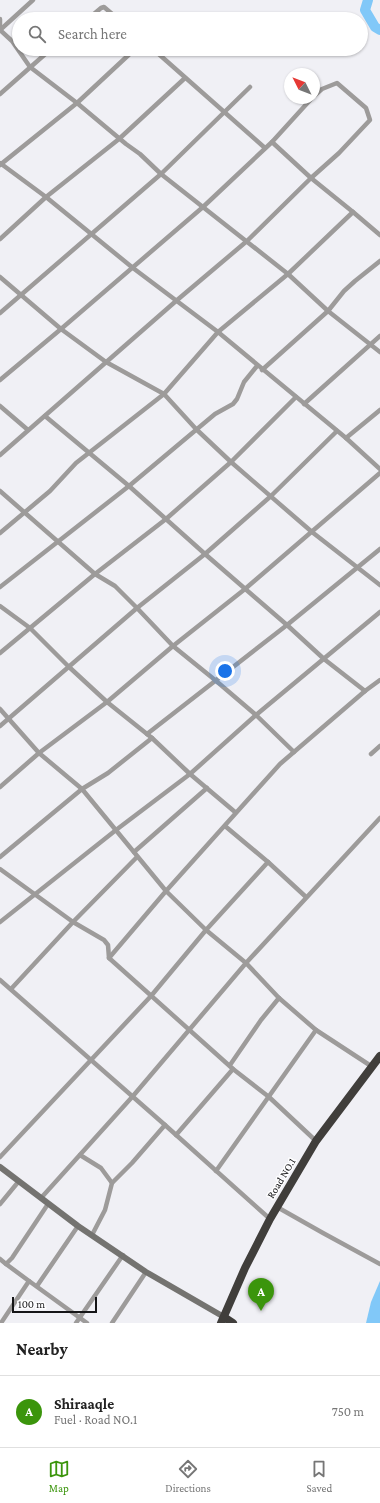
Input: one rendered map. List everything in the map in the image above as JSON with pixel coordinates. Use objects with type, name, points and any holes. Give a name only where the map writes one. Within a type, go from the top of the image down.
[{"type":"highway","name":"Road NO.1","points":[[222,1320],[245,1268],[277,1206],[316,1141],[380,1056]]},
{"type":"highway","points":[[222,1320],[233,1323]]},
{"type":"street","points":[[20,12],[34,0]]},
{"type":"street","points":[[96,12],[104,7],[110,12]]},
{"type":"street","points":[[0,19],[0,30],[12,41]]},
{"type":"street","points":[[0,30],[12,19]]},
{"type":"street","points":[[22,56],[30,67],[77,103],[119,139],[140,154],[161,174],[203,208],[288,274],[328,311],[380,352]]},
{"type":"street","points":[[0,94],[43,56]]},
{"type":"street","points":[[127,56],[77,103],[1,164],[46,197],[133,268],[218,332],[380,468]]},
{"type":"street","points":[[161,56],[265,148]]},
{"type":"street","points":[[0,239],[46,197],[119,139],[185,78]]},
{"type":"street","points":[[0,455],[176,301],[247,242],[370,120],[366,108],[337,83],[320,91]]},
{"type":"street","points":[[0,313],[161,174],[250,87]]},
{"type":"street","points":[[0,380],[203,208],[272,142],[307,104]]},
{"type":"street","points":[[272,142],[311,178],[380,235]]},
{"type":"street","points":[[0,533],[50,491],[76,462],[164,394],[218,332],[288,274],[354,212]]},
{"type":"street","points":[[262,370],[328,311],[344,291],[380,261]]},
{"type":"street","points":[[0,277],[61,329],[106,362],[164,394],[196,429],[231,462],[312,532],[380,585]]},
{"type":"street","points":[[304,404],[380,336]]},
{"type":"street","points":[[0,587],[129,486],[215,414],[233,404],[237,399],[244,382],[257,366]]},
{"type":"street","points":[[0,653],[95,574],[166,519],[231,462],[296,397]]},
{"type":"street","points":[[0,406],[28,430]]},
{"type":"street","points":[[346,438],[380,410]]},
{"type":"street","points":[[45,416],[90,452],[245,589],[287,624],[324,659],[365,690]]},
{"type":"street","points":[[0,726],[137,608],[205,554],[270,496],[337,431]]},
{"type":"street","points":[[0,787],[39,753],[107,702],[173,646],[245,589],[380,473]]},
{"type":"street","points":[[0,492],[95,574],[115,586],[173,646],[256,715],[294,752]]},
{"type":"street","points":[[147,734],[380,549]]},
{"type":"street","points":[[0,606],[30,628],[107,702],[152,738],[190,774],[235,812]]},
{"type":"street","points":[[0,922],[116,830],[190,774],[256,715],[380,612]]},
{"type":"street","points":[[109,958],[166,891],[225,826],[235,812],[280,764],[365,690],[379,682]]},
{"type":"street","points":[[0,710],[39,753],[82,789],[166,891],[206,930],[246,963],[279,998],[316,1030],[371,1066]]},
{"type":"street","points":[[0,857],[82,789],[108,773],[152,738]]},
{"type":"street","points":[[371,754],[380,746]]},
{"type":"street","points":[[11,989],[136,855],[207,788]]},
{"type":"street","points":[[41,1198],[133,1096],[246,963],[380,818]]},
{"type":"street","points":[[225,826],[268,862],[306,897]]},
{"type":"street","points":[[0,1157],[151,996],[206,930],[268,862]]},
{"type":"street","points":[[0,869],[73,922],[104,940],[108,945],[109,958],[231,1067],[269,1097],[316,1141]]},
{"type":"street","points":[[0,980],[133,1096],[270,1219]]},
{"type":"street","points":[[176,1135],[231,1067],[261,1020],[279,998]]},
{"type":"street","points":[[216,1171],[316,1030]]},
{"type":"street","points":[[92,1235],[106,1210],[112,1183],[132,1163],[165,1125]]},
{"type":"street","points":[[80,1155],[102,1168],[112,1183]]},
{"type":"street","points":[[0,1167],[78,1226],[146,1272],[222,1320]]},
{"type":"street","points":[[0,1204],[19,1181]]},
{"type":"street","points":[[6,1264],[18,1250],[48,1204]]},
{"type":"street","points":[[277,1206],[380,1264]]},
{"type":"street","points":[[37,1286],[78,1226]]},
{"type":"street","points":[[76,1323],[123,1255]]},
{"type":"street","points":[[0,1259],[87,1323]]},
{"type":"street","points":[[112,1323],[146,1272]]},
{"type":"street","points":[[1,1323],[29,1281]]},
{"type":"water","points":[[380,1281],[380,1323],[366,1323],[371,1302]]},
{"type":"waterway","points":[[366,12],[365,10],[368,0]]},
{"type":"waterway","points":[[368,15],[375,27],[380,30]]},
{"type":"place","name":"Shiraaqle","points":[[261,1311]]}]
